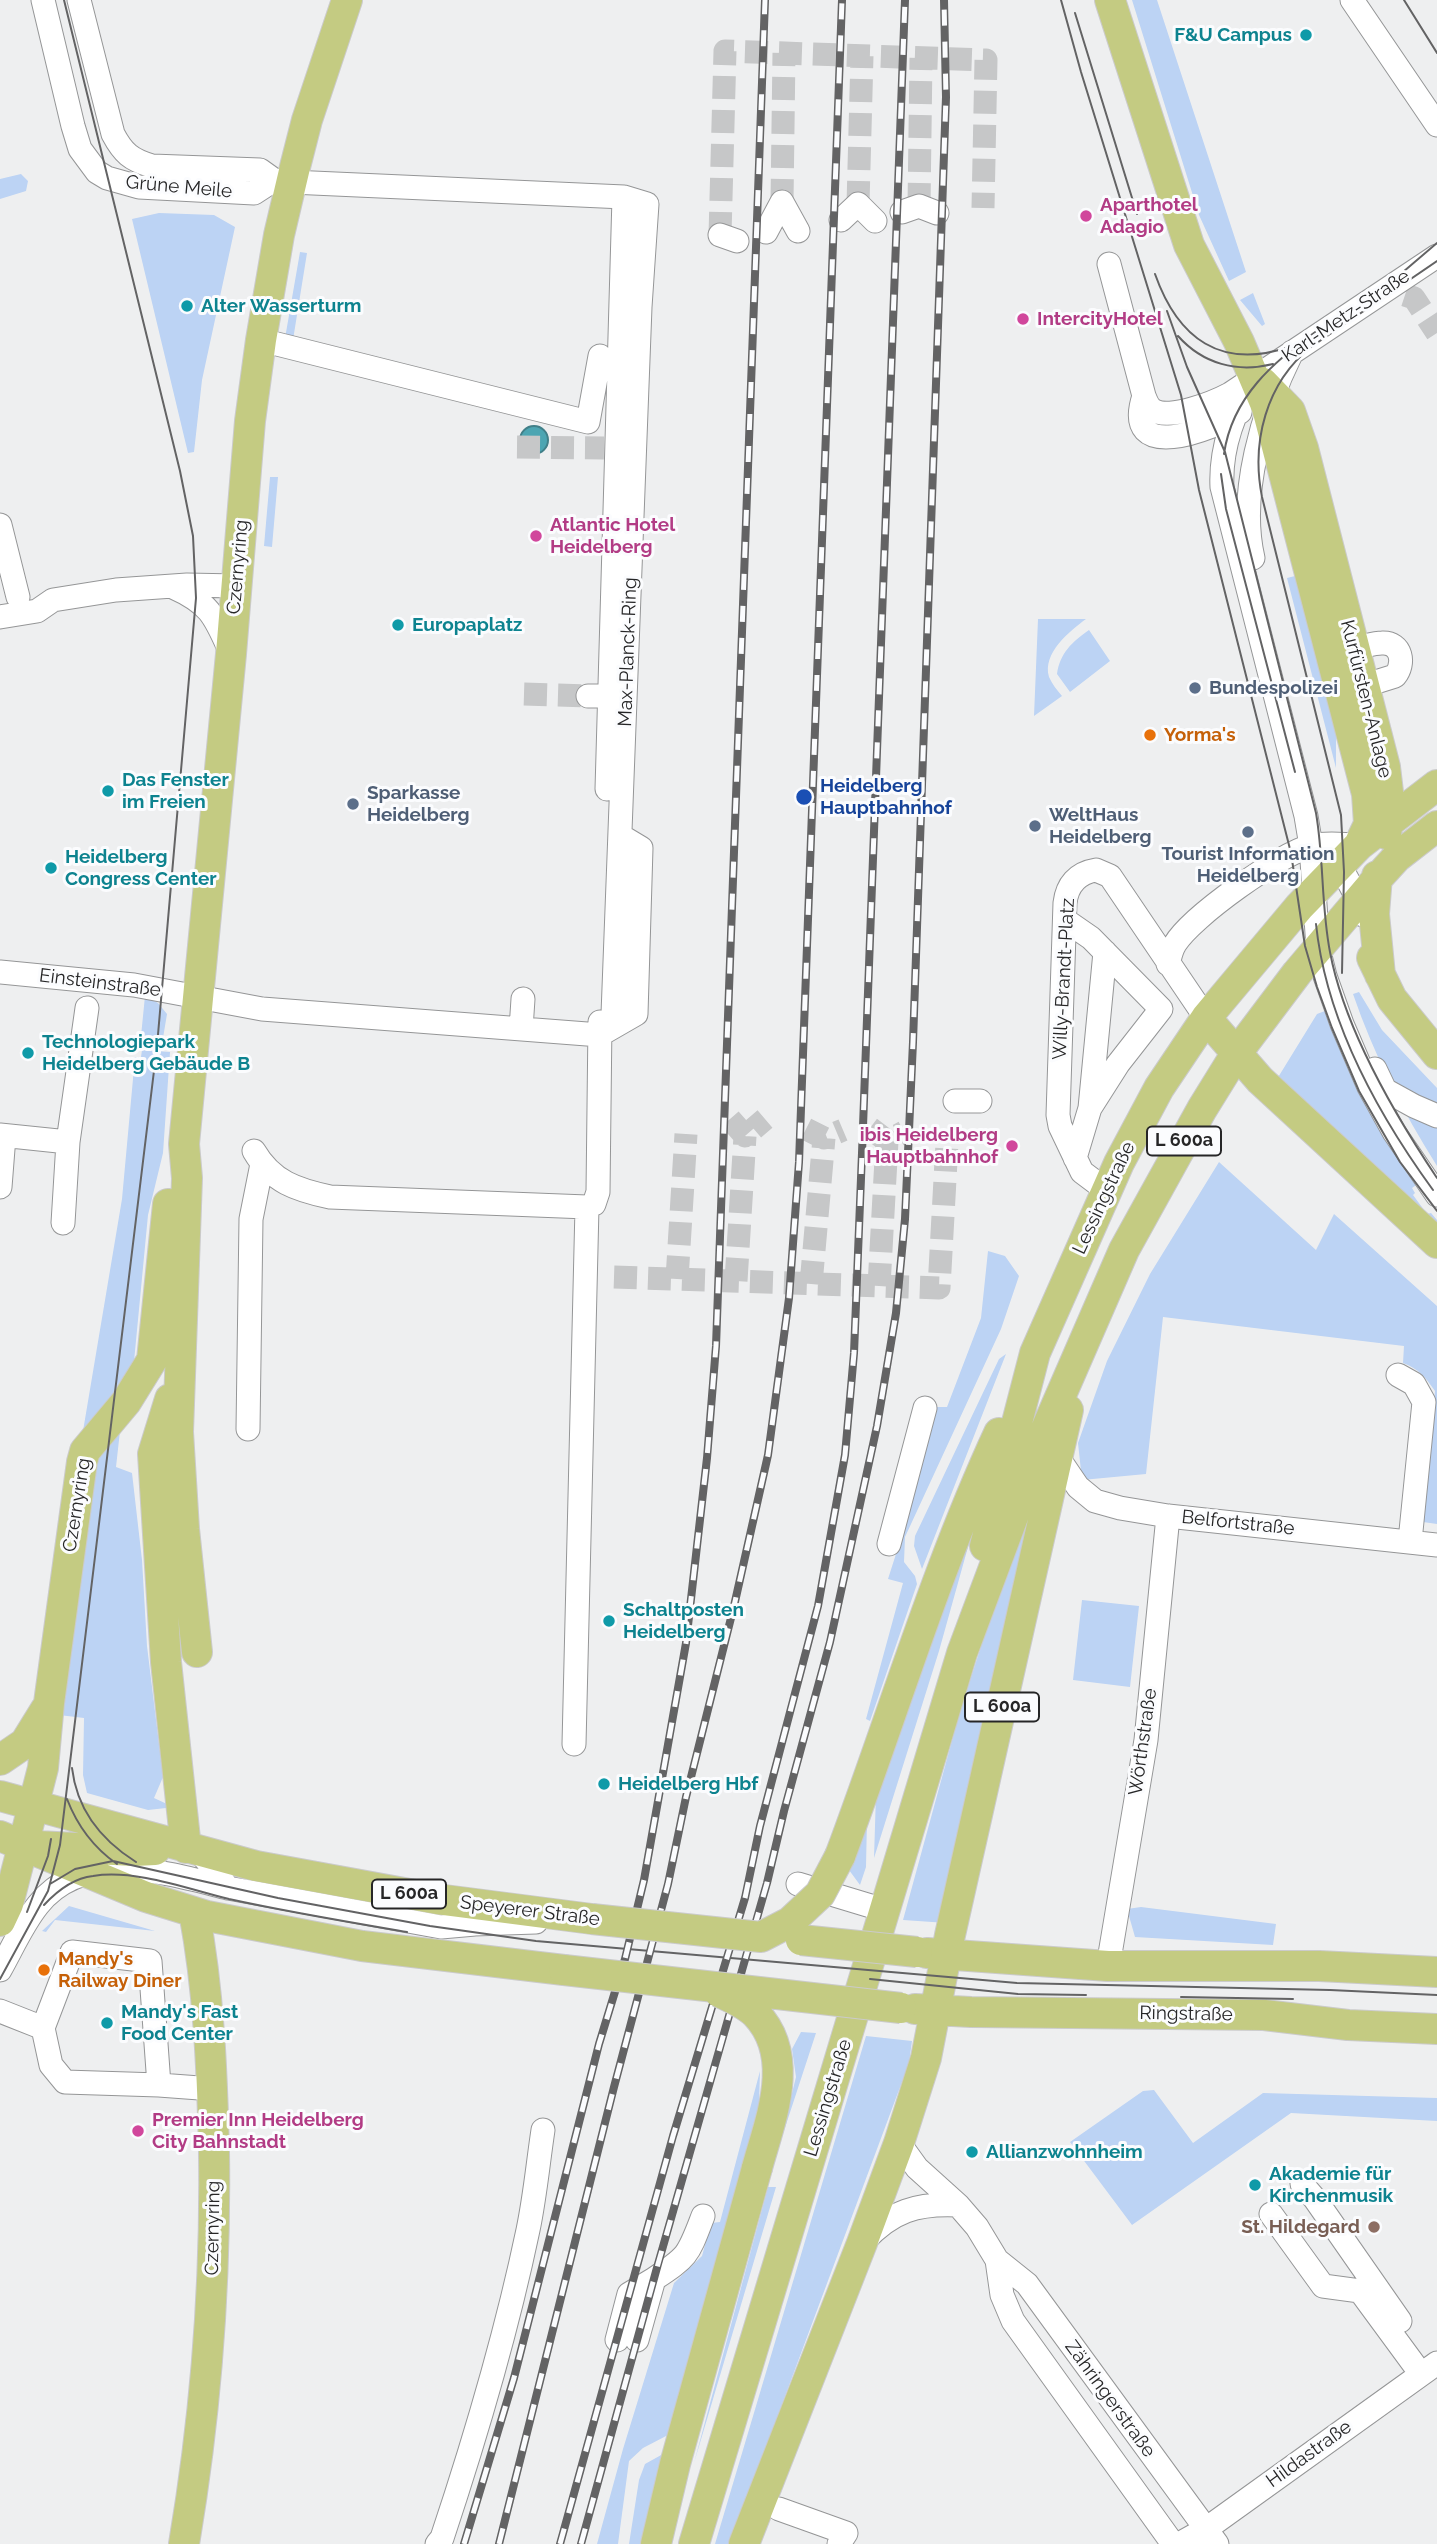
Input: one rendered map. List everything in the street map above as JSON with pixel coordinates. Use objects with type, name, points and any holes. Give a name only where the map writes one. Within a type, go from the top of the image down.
[{"type":"main road","name":"Czernyring","points":[[197,1652],[184,1530],[178,1432],[187,1178],[184,1144],[231,654],[250,421],[282,181],[307,120],[347,0]]},
{"type":"main road","name":"Kurfürsten-Anlage","points":[[1110,0],[1189,245],[1254,409],[1367,794],[1368,824],[1337,874]]},
{"type":"main road","name":"Kurfürsten-Anlage","points":[[1254,409],[1290,411],[1297,428],[1385,767],[1389,820],[1337,874]]},
{"type":"main road","points":[[1385,767],[1411,778],[1437,783]]},
{"type":"main road","points":[[1389,820],[1437,783]]},
{"type":"main road","name":"L 600a","points":[[1337,874],[1397,857],[1437,826]]},
{"type":"main road","name":"Kurfürsten-Anlage","points":[[1337,874],[1374,914],[1380,975]]},
{"type":"main road","name":"Lessingstraße","points":[[695,2544],[962,1653],[1044,1434],[1129,1240],[1202,1109],[1236,1054],[1320,946],[1337,874]]},
{"type":"main road","name":"Lessingstraße","points":[[962,1653],[993,1508],[1035,1353],[1106,1190],[1159,1088],[1206,1018],[1229,989],[1337,874]]},
{"type":"main road","points":[[1337,874],[1380,975],[1403,1015],[1437,1054]]},
{"type":"main road","points":[[1206,1018],[1274,1093],[1437,1243]]},
{"type":"main road","name":"Czernyring","points":[[0,1921],[8,1903],[11,1841],[34,1805],[43,1768],[49,1703],[85,1451],[126,1402],[152,1360],[172,1168],[184,1144]]},
{"type":"main road","points":[[1106,1190],[1129,1240]]},
{"type":"main road","name":"L 600a","points":[[946,1955],[1059,1459],[1081,1349]]},
{"type":"main road","name":"L 600a","points":[[761,1937],[790,1922],[820,1894],[831,1877],[983,1467],[1035,1353]]},
{"type":"main road","name":"Czernyring","points":[[180,1368],[153,1454],[166,1662],[193,1850]]},
{"type":"main road","points":[[0,1760],[25,1744],[49,1703]]},
{"type":"main road","name":"Speyerer Straße","points":[[0,1796],[256,1866],[436,1899],[592,1919],[946,1955]]},
{"type":"main road","points":[[11,1841],[146,1897],[201,1914],[362,1946],[475,1961],[935,2011]]},
{"type":"main road","points":[[11,1841],[134,1851],[193,1850]]},
{"type":"main road","name":"Czernyring","points":[[184,2544],[200,2442],[209,2353],[214,2208],[213,2089],[201,1914]]},
{"type":"main road","points":[[744,2544],[899,2143],[926,2059],[946,1955],[1108,1966],[1319,1966],[1437,1972]]},
{"type":"main road","points":[[656,2544],[675,2464],[778,2088],[776,2060],[770,2037],[762,2022],[747,2006],[703,1985]]},
{"type":"main road","name":"Ringstraße","points":[[935,2011],[1264,2015],[1348,2025],[1437,2029]]},
{"type":"street","name":"Grüne Meile","points":[[43,0],[80,149],[97,172],[107,178],[139,187],[254,193],[282,181]]},
{"type":"street","name":"Grüne Meile","points":[[79,0],[107,113],[122,152],[133,160],[152,166],[260,170],[282,181]]},
{"type":"street","points":[[1352,0],[1437,125]]},
{"type":"street","points":[[282,181],[624,197]]},
{"type":"street","name":"Max-Planck-Ring","points":[[624,197],[647,204],[640,307],[613,1014],[600,1035],[599,696],[613,572],[611,448],[624,197]]},
{"type":"street","points":[[766,232],[782,202],[799,231]]},
{"type":"street","points":[[841,220],[858,204],[875,221]]},
{"type":"street","points":[[902,212],[919,206],[937,214]]},
{"type":"street","name":"Karl-Metz-Straße","points":[[1254,409],[1292,352],[1437,256]]},
{"type":"street","points":[[1109,264],[1149,413],[1254,409]]},
{"type":"street","points":[[1337,874],[1299,787],[1224,498],[1221,474],[1226,445],[1254,409],[1298,366],[1437,274]]},
{"type":"street","points":[[261,340],[588,422],[600,356]]},
{"type":"street","points":[[1254,409],[1248,504],[1251,550],[1315,806],[1337,874],[1320,946],[1332,999],[1369,1087],[1394,1132],[1437,1195]]},
{"type":"street","points":[[0,525],[9,598],[35,594],[53,600]]},
{"type":"street","points":[[171,586],[203,603],[217,621],[231,654]]},
{"type":"street","points":[[0,617],[37,611],[53,600],[116,590],[171,586],[237,586]]},
{"type":"street","points":[[1354,648],[1385,643],[1396,648],[1400,654],[1401,666],[1395,676],[1363,686]]},
{"type":"street","points":[[1168,964],[1176,942],[1213,907],[1283,858],[1337,874]]},
{"type":"street","name":"Willy-Brandt-Platz","points":[[1106,1190],[1082,1172],[1060,1126],[1058,1115],[1066,893],[1070,885],[1086,872],[1105,872],[1117,884],[1206,1018]]},
{"type":"street","points":[[1065,920],[1091,937],[1161,1009],[1118,1064],[1090,1108]]},
{"type":"street","points":[[1320,946],[1333,967],[1342,994],[1385,1090],[1437,1116]]},
{"type":"street","points":[[1075,1158],[1090,1108],[1105,952]]},
{"type":"street","name":"Einsteinstraße","points":[[0,972],[134,985],[199,997]]},
{"type":"street","points":[[199,997],[262,1009],[600,1035],[598,1192],[594,1204],[587,1207],[330,1197],[299,1191],[278,1179],[258,1158],[251,1219],[248,1429]]},
{"type":"street","points":[[521,1029],[523,999]]},
{"type":"street","points":[[63,1223],[68,1142],[87,1008]]},
{"type":"street","points":[[955,1101],[980,1101]]},
{"type":"street","points":[[0,1188],[2,1136],[68,1142]]},
{"type":"street","points":[[575,1744],[587,1207]]},
{"type":"street","points":[[1398,1375],[1414,1384],[1424,1402],[1410,1541]]},
{"type":"street","points":[[889,1544],[925,1408]]},
{"type":"street","name":"Belfortstraße","points":[[1059,1459],[1078,1487],[1095,1501],[1120,1508],[1168,1516],[1437,1545]]},
{"type":"street","name":"Wörthstraße","points":[[1108,1966],[1146,1740],[1168,1516]]},
{"type":"street","points":[[193,1850],[228,1888]]},
{"type":"street","points":[[0,1970],[37,1905],[63,1883],[85,1872],[124,1868],[441,1927],[592,1919]]},
{"type":"street","points":[[798,1884],[884,1910]]},
{"type":"street","points":[[159,2085],[150,1961],[72,1952],[43,2028],[51,2065],[65,2082],[213,2089]]},
{"type":"street","points":[[0,2011],[43,2028]]},
{"type":"street","points":[[437,2544],[442,2538],[477,2432],[505,2333],[528,2227],[543,2130]]},
{"type":"street","name":"Zähringerstraße","points":[[899,2143],[916,2168],[958,2205],[977,2227],[997,2260],[1027,2284],[1211,2536]]},
{"type":"street","points":[[1302,2184],[1323,2210],[1430,2368]]},
{"type":"street","points":[[862,2243],[887,2219],[909,2208],[939,2204],[958,2205]]},
{"type":"street","points":[[1270,2214],[1324,2286],[1360,2291],[1430,2368]]},
{"type":"street","points":[[627,2340],[653,2279],[682,2260],[690,2250],[703,2216]]},
{"type":"street","name":"Zähringerstraße","points":[[997,2260],[1002,2295],[1013,2320],[1173,2544]]},
{"type":"street","name":"Hildastraße","points":[[1180,2544],[1211,2536],[1430,2368]]},
{"type":"street","points":[[779,2509],[846,2533],[839,2544]]},
{"type":"shaded area","points":[[1132,0],[1157,0],[1246,272],[1229,281],[1199,215]]},
{"type":"shaded area","points":[[21,174],[28,181],[26,191],[0,199],[0,179]]},
{"type":"shaded area","points":[[159,213],[214,215],[235,227],[202,380],[194,452],[188,453],[132,219]]},
{"type":"shaded area","points":[[300,252],[307,253],[292,346],[284,344]]},
{"type":"shaded area","points":[[1253,293],[1265,324],[1262,326],[1240,300]]},
{"type":"shaded area","points":[[534,426],[544,430],[548,440],[544,450],[534,454],[524,450],[520,440],[524,430]]},
{"type":"shaded area","points":[[270,477],[278,477],[272,547],[264,546]]},
{"type":"shaded area","points":[[1295,576],[1336,733],[1336,768],[1287,578]]},
{"type":"shaded area","points":[[1038,619],[1086,619],[1059,644],[1050,660],[1049,677],[1062,696],[1034,716]]},
{"type":"shaded area","points":[[1089,630],[1110,661],[1070,692],[1057,674],[1061,660],[1077,639]]},
{"type":"shaded area","points":[[1359,992],[1382,1030],[1437,1088],[1437,1166],[1412,1125],[1380,1061],[1353,994]]},
{"type":"shaded area","points":[[145,996],[158,1003],[167,1014],[163,1038],[141,1036]]},
{"type":"shaded area","points":[[1330,1009],[1419,1183],[1412,1188],[1415,1193],[1413,1195],[1427,1214],[1431,1213],[1437,1220],[1437,1228],[1277,1079],[1317,1014]]},
{"type":"shaded area","points":[[142,1050],[170,1052],[163,1153],[148,1215],[133,1372],[83,1431],[122,1199],[135,1057],[141,1057]]},
{"type":"shaded area","points":[[1219,1162],[1316,1250],[1334,1214],[1437,1306],[1437,1524],[1423,1522],[1435,1391],[1421,1374],[1403,1363],[1404,1346],[1163,1317],[1146,1474],[1082,1480],[1078,1443],[1107,1361],[1150,1274]]},
{"type":"shaded area","points":[[988,1251],[1005,1256],[1019,1276],[1001,1329],[905,1537],[904,1562],[915,1576],[917,1584],[870,1721],[866,1719],[903,1583],[888,1579],[910,1510],[934,1407],[947,1407],[981,1318]]},
{"type":"shaded area","points":[[1006,1354],[922,1569],[914,1546],[915,1536],[999,1359]]},
{"type":"shaded area","points":[[121,1422],[116,1467],[132,1473],[142,1560],[147,1646],[163,1777],[154,1798],[167,1804],[166,1808],[148,1810],[87,1793],[83,1775],[84,1718],[59,1715],[91,1466]]},
{"type":"shaded area","points":[[980,1504],[939,1651],[874,1858],[876,1794]]},
{"type":"shaded area","points":[[1033,1504],[1011,1592],[947,1923],[903,1920],[959,1715],[1002,1581]]},
{"type":"shaded area","points":[[1082,1600],[1139,1606],[1130,1687],[1073,1680]]},
{"type":"shaded area","points":[[867,1819],[866,1867],[860,1885],[849,1870]]},
{"type":"shaded area","points":[[69,1906],[155,1931],[55,1920],[46,1932],[42,1931]]},
{"type":"shaded area","points":[[1141,1907],[1276,1924],[1273,1945],[1135,1937],[1127,1909]]},
{"type":"shaded area","points":[[801,2032],[816,2033],[779,2146],[796,2077],[792,2049]]},
{"type":"shaded area","points":[[866,2036],[912,2041],[909,2063],[730,2544],[715,2544]]},
{"type":"shaded area","points":[[760,2071],[759,2104],[668,2435],[643,2448],[629,2461],[618,2544],[597,2544],[674,2283],[702,2256],[711,2223],[720,2222]]},
{"type":"shaded area","points":[[1154,2090],[1193,2143],[1263,2093],[1437,2098],[1437,2121],[1291,2113],[1132,2225],[1070,2142],[1143,2091]]},
{"type":"shaded area","points":[[768,2187],[776,2187],[694,2463]]},
{"type":"shaded area","points":[[663,2454],[640,2544],[629,2544],[639,2480],[645,2464]]},
{"type":"tunnel","points":[[720,235],[725,51],[986,60],[983,208]]},
{"type":"tunnel","points":[[782,202],[784,53]]},
{"type":"tunnel","points":[[858,204],[862,56]]},
{"type":"tunnel","points":[[919,206],[921,58]]},
{"type":"tunnel","points":[[1405,295],[1414,298],[1437,333]]},
{"type":"tunnel","points":[[517,447],[604,448]]},
{"type":"tunnel","points":[[524,694],[588,696]]},
{"type":"tunnel","points":[[730,1119],[745,1136],[765,1119]]},
{"type":"tunnel","points":[[870,1128],[887,1141],[904,1132]]},
{"type":"tunnel","points":[[806,1129],[824,1138],[843,1130]]},
{"type":"tunnel","points":[[677,1279],[686,1134]]},
{"type":"tunnel","points":[[736,1281],[745,1136]]},
{"type":"tunnel","points":[[811,1284],[824,1138]]},
{"type":"tunnel","points":[[879,1286],[887,1141]]},
{"type":"tunnel","points":[[614,1277],[939,1288],[947,1143]]},
{"type":"tram line","points":[[0,1979],[48,1891],[60,1845],[157,1046],[196,598],[193,536],[180,471],[64,0]]},
{"type":"tram line","points":[[1061,0],[1181,395],[1199,490],[1291,853],[1305,946],[1317,987],[1359,1091],[1400,1162],[1437,1211]]},
{"type":"tram line","points":[[1404,0],[1437,53]]},
{"type":"tram line","points":[[1075,13],[1137,214]]},
{"type":"tram line","points":[[1403,272],[1437,243]]},
{"type":"tram line","points":[[1342,973],[1344,872],[1341,815],[1262,497],[1259,476],[1261,435],[1273,396],[1283,378],[1311,347],[1437,261]]},
{"type":"tram line","points":[[1155,274],[1176,316],[1205,344],[1223,351],[1243,354],[1265,353],[1289,347]]},
{"type":"tram line","points":[[1167,311],[1187,367],[1225,452],[1316,813],[1327,935],[1337,981],[1373,1070],[1437,1178]]},
{"type":"tram line","points":[[1224,454],[1236,415],[1258,382],[1286,354],[1318,330]]},
{"type":"tram line","points":[[1178,336],[1198,353],[1221,364],[1246,367],[1273,364]]},
{"type":"tram line","points":[[1221,474],[1226,509],[1295,772]]},
{"type":"tram line","points":[[1316,924],[1331,995],[1357,1064],[1392,1129],[1433,1190]]},
{"type":"tram line","points":[[72,1768],[79,1798],[93,1823],[112,1844],[136,1862]]},
{"type":"tram line","points":[[67,1799],[87,1835],[117,1864]]},
{"type":"tram line","points":[[27,1912],[48,1856],[51,1839]]},
{"type":"tram line","points":[[50,1884],[75,1869],[113,1861],[278,1898],[430,1926],[536,1941],[1017,1983],[1437,1995]]},
{"type":"tram line","points":[[44,1905],[60,1890],[79,1879],[126,1875],[251,1904],[407,1932]]},
{"type":"tram line","points":[[870,1979],[1018,1994],[1086,1995]]},
{"type":"tram line","points":[[1181,1997],[1293,1999]]},
{"type":"railway","points":[[464,2544],[514,2378],[599,2044],[625,1959],[644,1880],[686,1643],[707,1458],[716,1346],[765,0]]},
{"type":"railway","points":[[499,2544],[668,1884],[686,1797],[734,1606],[768,1455],[789,1298],[799,1162],[842,0]]},
{"type":"railway","points":[[560,2544],[673,2136],[745,1898],[760,1826],[818,1606],[845,1455],[854,1353],[905,0]]},
{"type":"railway","points":[[581,2544],[767,1883],[830,1642],[877,1426],[896,1313],[905,1219],[913,1042],[946,97],[944,0]]},
{"type":"place","name":"F&U Campus","points":[[1306,35]]},
{"type":"place","name":"Aparthotel Adagio","points":[[1086,216]]},
{"type":"place","name":"Alter Wasserturm","points":[[187,306]]},
{"type":"place","name":"IntercityHotel","points":[[1023,319]]},
{"type":"place","name":"Atlantic Hotel Heidelberg","points":[[536,536]]},
{"type":"place","name":"Europaplatz","points":[[398,625]]},
{"type":"place","name":"Bundespolizei","points":[[1195,688]]},
{"type":"place","name":"Yorma's","points":[[1150,735]]},
{"type":"place","name":"Das Fenster im Freien","points":[[108,791]]},
{"type":"place","name":"Heidelberg Hauptbahnhof","points":[[804,797]]},
{"type":"place","name":"Sparkasse Heidelberg","points":[[353,804]]},
{"type":"place","name":"WeltHaus Heidelberg","points":[[1035,826]]},
{"type":"place","name":"Tourist Information Heidelberg","points":[[1248,832]]},
{"type":"place","name":"Heidelberg Congress Center","points":[[51,868]]},
{"type":"place","name":"Technologiepark Heidelberg Gebäude B","points":[[28,1053]]},
{"type":"place","name":"ibis Heidelberg Hauptbahnhof","points":[[1012,1146]]},
{"type":"place","name":"Schaltposten Heidelberg","points":[[609,1621]]},
{"type":"place","name":"Heidelberg Hbf","points":[[604,1784]]},
{"type":"place","name":"Mandy's Railway Diner","points":[[44,1970]]},
{"type":"place","name":"Mandy's Fast Food Center","points":[[107,2023]]},
{"type":"place","name":"Premier Inn Heidelberg City Bahnstadt","points":[[138,2131]]},
{"type":"place","name":"Allianzwohnheim","points":[[972,2152]]},
{"type":"place","name":"Akademie für Kirchenmusik","points":[[1255,2185]]},
{"type":"place","name":"St. Hildegard","points":[[1374,2227]]}]
